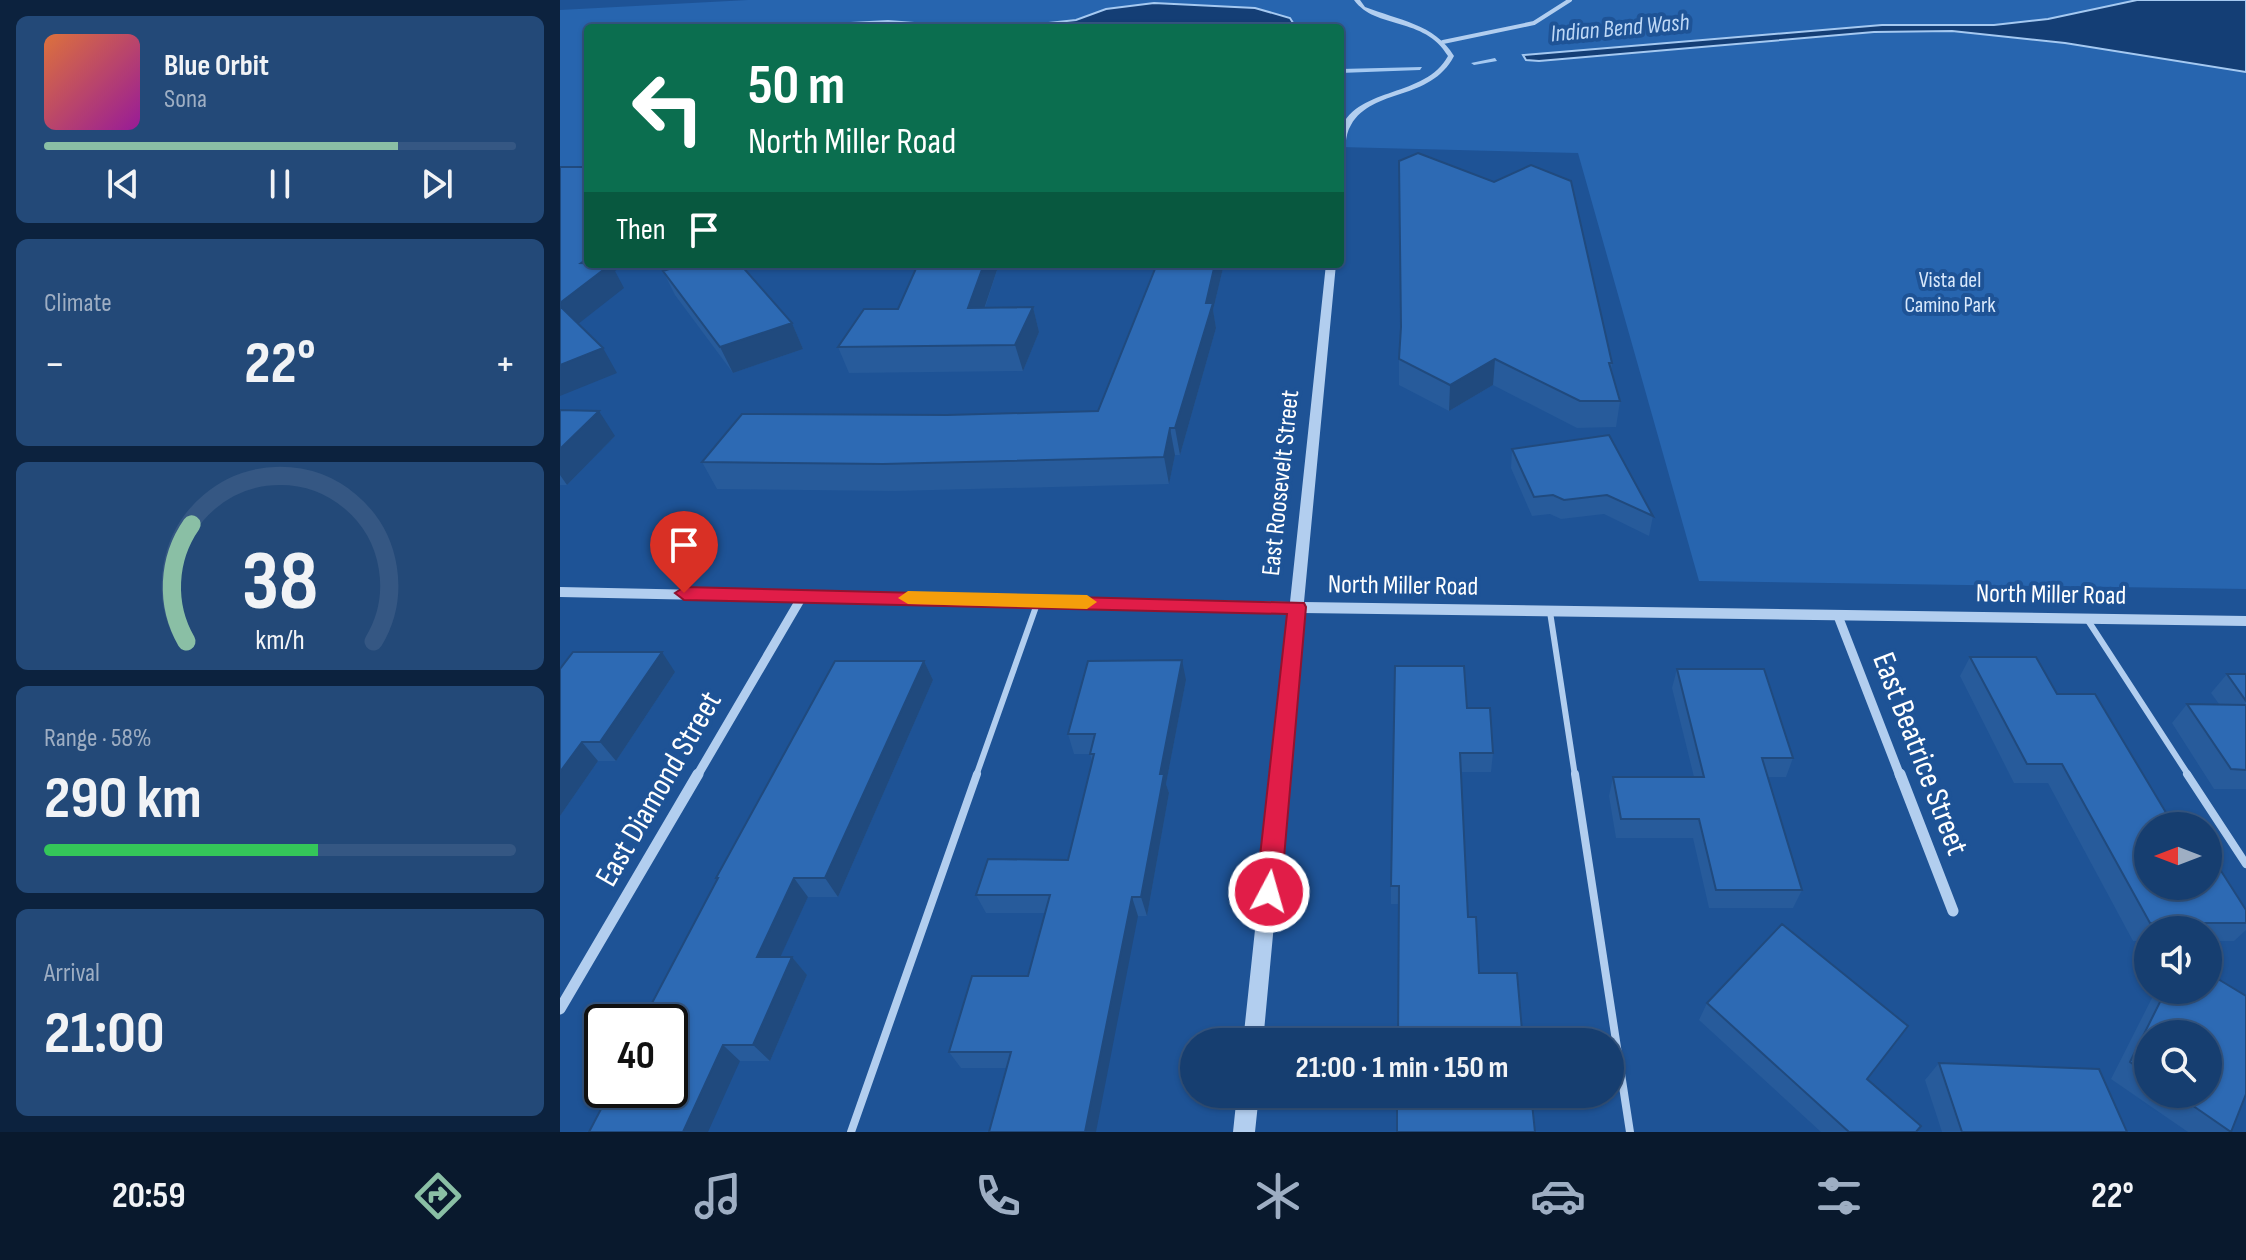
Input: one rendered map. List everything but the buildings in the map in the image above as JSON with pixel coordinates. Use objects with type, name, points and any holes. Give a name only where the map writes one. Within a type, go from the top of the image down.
[{"type":"street","points":[[1344,131],[1352,118],[1370,104],[1442,71],[1451,56],[1443,42],[1422,29],[1363,8],[1357,0]]},
{"type":"street","points":[[1443,42],[1534,23],[1570,0]]},
{"type":"street","name":"East Roosevelt Street","points":[[1254,1028],[1331,268]]},
{"type":"street","name":"North Miller Road","points":[[562,594],[803,595],[1550,612],[2246,621]]},
{"type":"street","name":"East Diamond Street","points":[[560,1009],[803,595]]},
{"type":"street","name":"East Beatrice Street","points":[[1838,616],[1953,911]]},
{"type":"street","points":[[1244,1132],[1247,1108]]},
{"type":"lane","points":[[851,1132],[1038,601]]},
{"type":"lane","points":[[1550,612],[1630,1132]]},
{"type":"lane","points":[[2087,619],[2246,864]]},
{"type":"green space","name":"Vista del Camino Park","points":[[748,0],[2246,0],[2246,589],[1699,581],[1578,153],[1344,147],[1344,24],[584,24],[584,186],[560,186],[560,10]]},
{"type":"shaded area","points":[[2137,0],[2246,0],[2246,72],[2065,43],[1952,31],[1874,32],[1539,61],[1526,60],[1523,55],[1882,25],[1994,25],[2048,19]]},
{"type":"shaded area","points":[[1154,3],[1255,8],[1290,18],[1294,24],[1039,24],[1076,20],[1106,9]]},
{"type":"shaded area","points":[[888,21],[927,24],[832,24]]},
{"type":"waterway","name":"Indian Bend Wash","points":[[1474,63],[1495,60]]},
{"type":"waterway","name":"Indian Bend Wash","points":[[1344,71],[1420,68]]},
{"type":"slow traffic","points":[[908,598],[1087,602]]},
{"type":"route","points":[[684,593],[1297,607],[1269,892]]}]
